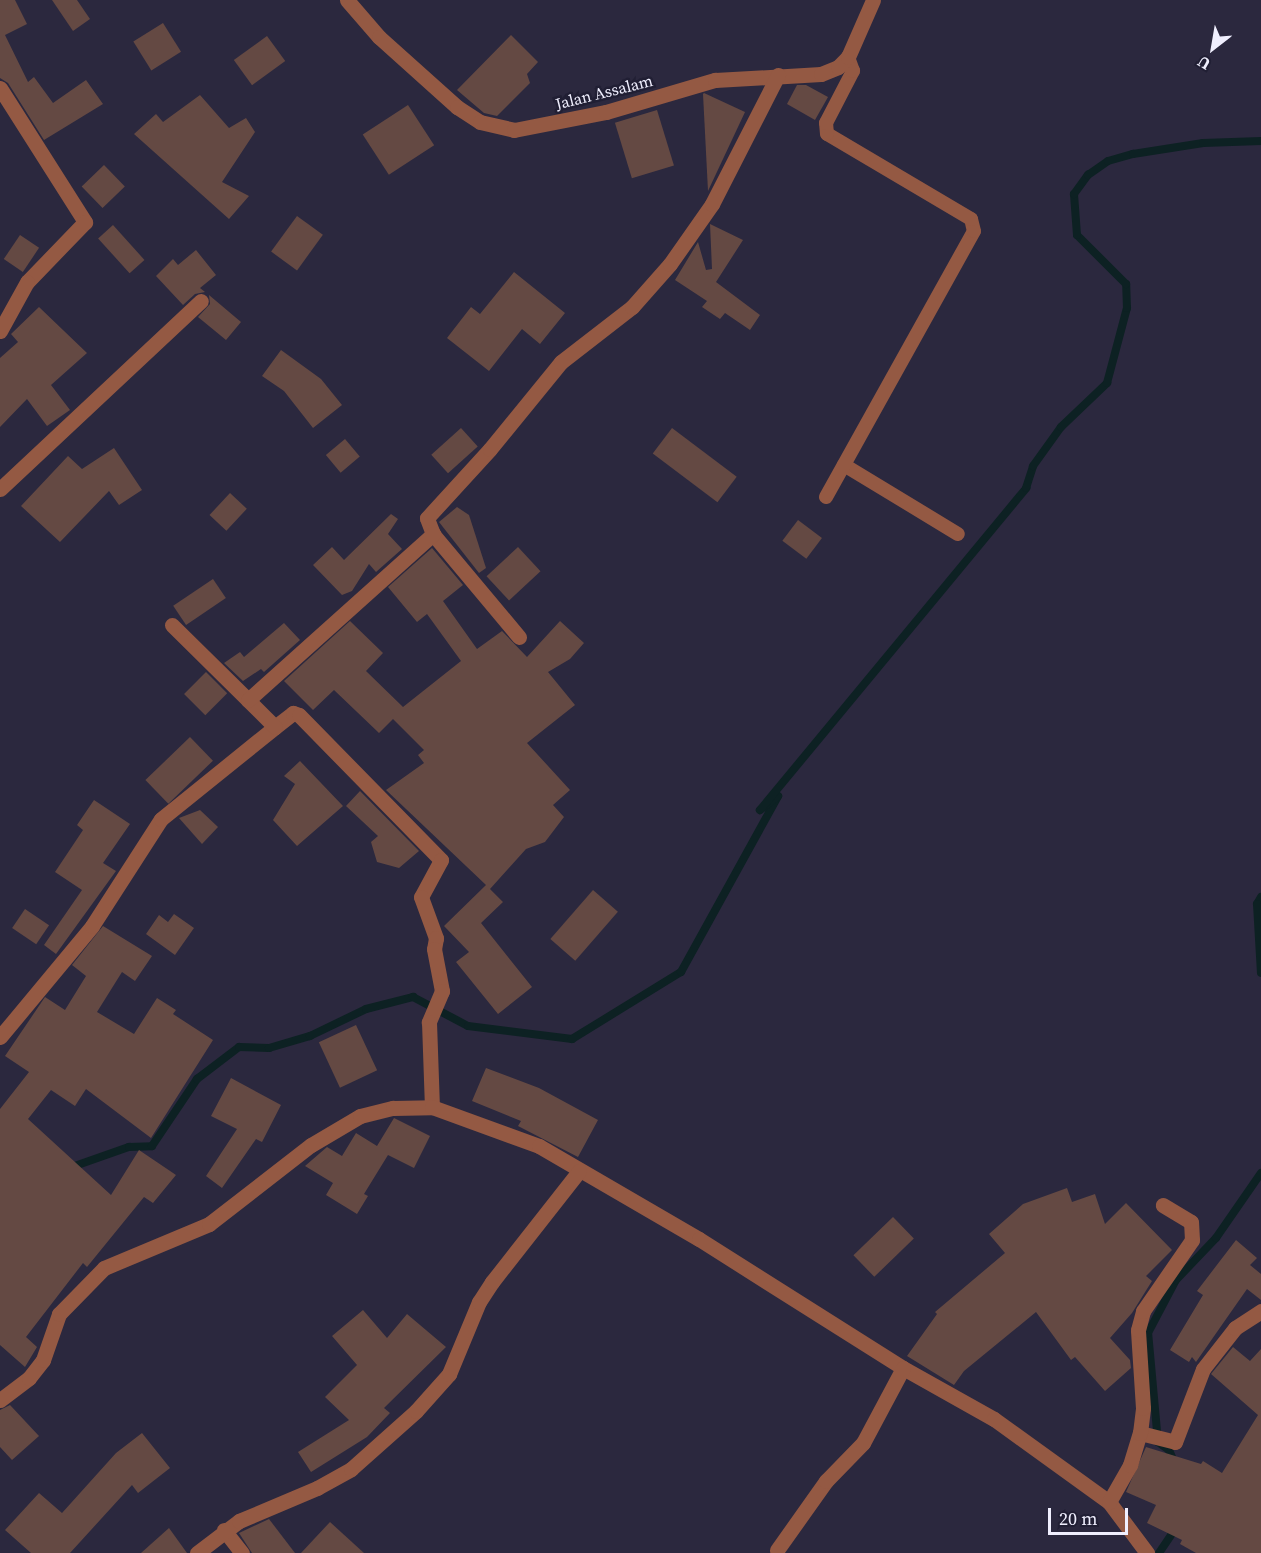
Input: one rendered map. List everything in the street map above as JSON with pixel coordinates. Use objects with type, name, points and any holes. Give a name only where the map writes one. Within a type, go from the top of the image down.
[{"type":"street","name":"Jalan Assalam","points":[[347,0],[379,37],[457,107],[480,122],[497,128],[514,130],[570,120],[715,80],[822,74],[848,57]]},
{"type":"street","points":[[848,57],[873,0]]},
{"type":"street","points":[[519,637],[433,534],[427,518],[561,362],[632,307],[692,234],[736,163],[778,75]]},
{"type":"street","points":[[0,88],[85,222],[27,282],[0,331]]},
{"type":"street","points":[[0,489],[201,301]]},
{"type":"street","points":[[248,700],[433,534]]},
{"type":"street","points":[[172,625],[275,727]]},
{"type":"street","points":[[0,1036],[92,926],[161,819],[293,713],[299,715],[441,859],[421,897],[436,938],[434,949],[442,991],[429,1022],[432,1107]]},
{"type":"street","points":[[0,1400],[29,1378],[43,1360],[59,1314],[104,1268],[209,1224],[311,1145],[360,1116],[393,1108],[432,1107],[539,1146],[699,1239],[903,1368],[994,1419],[1109,1502],[1147,1553]]},
{"type":"street","points":[[197,1553],[224,1530],[351,1469],[416,1411],[449,1374],[479,1302],[498,1274],[579,1171]]},
{"type":"street","points":[[1109,1502],[1130,1465],[1144,1433],[1138,1330],[1153,1291],[1192,1240],[1194,1230],[1184,1215],[1163,1205]]},
{"type":"street","points":[[1144,1433],[1175,1442],[1180,1434],[1203,1369],[1219,1345],[1235,1328],[1261,1311]]},
{"type":"street","points":[[777,1550],[826,1481],[863,1443],[903,1368]]},
{"type":"street","points":[[224,1530],[242,1553]]},
{"type":"lane","points":[[826,497],[974,231],[974,224],[827,134],[826,123],[853,71],[848,57]]},
{"type":"lane","points":[[843,465],[958,534]]},
{"type":"building","points":[[0,0],[15,0],[27,24],[5,35],[28,82],[34,77],[53,103],[86,80],[103,104],[44,140],[8,83],[0,78]]},
{"type":"building","points":[[52,0],[77,0],[90,19],[73,31]]},
{"type":"building","points":[[163,23],[181,52],[151,70],[133,42]]},
{"type":"building","points":[[511,35],[538,62],[527,74],[530,83],[497,116],[484,113],[457,90]]},
{"type":"building","points":[[267,36],[285,61],[252,85],[234,60]]},
{"type":"building","points":[[797,85],[806,85],[828,97],[815,120],[787,104]]},
{"type":"building","points":[[703,94],[745,112],[708,191]]},
{"type":"building","points":[[200,95],[229,128],[246,118],[255,132],[222,182],[249,196],[229,219],[134,134],[156,114],[163,122]]},
{"type":"building","points":[[408,105],[434,145],[389,175],[363,134]]},
{"type":"building","points":[[657,110],[674,165],[632,178],[615,123]]},
{"type":"building","points":[[104,165],[125,187],[103,208],[82,187]]},
{"type":"building","points":[[297,216],[323,235],[297,270],[271,252]]},
{"type":"building","points":[[710,224],[743,240],[716,282],[760,315],[750,330],[725,313],[720,319],[702,307],[707,301],[675,280],[698,242],[706,270],[712,269]]},
{"type":"building","points":[[113,225],[144,260],[130,273],[98,238]]},
{"type":"building","points":[[20,235],[39,248],[23,272],[4,259]]},
{"type":"building","points":[[196,250],[216,275],[200,288],[205,292],[195,294],[183,305],[156,276],[173,259],[178,265]]},
{"type":"building","points":[[514,272],[565,313],[540,344],[522,329],[489,371],[447,338],[471,307],[480,314]]},
{"type":"building","points":[[209,295],[241,322],[226,340],[198,317],[210,304]]},
{"type":"building","points":[[39,307],[87,353],[51,385],[70,410],[47,426],[27,399],[0,427],[0,358],[18,342],[11,334]]},
{"type":"building","points":[[281,350],[321,379],[342,405],[313,428],[284,391],[262,376]]},
{"type":"building","points":[[461,428],[478,447],[448,473],[431,455]]},
{"type":"building","points":[[672,428],[737,477],[717,502],[653,454]]},
{"type":"building","points":[[345,439],[360,457],[341,473],[326,455]]},
{"type":"building","points":[[114,448],[142,490],[119,505],[109,491],[60,542],[21,506],[68,456],[82,469]]},
{"type":"building","points":[[230,493],[247,509],[226,531],[210,515]]},
{"type":"building","points":[[457,507],[469,515],[486,568],[479,573],[439,522]]},
{"type":"building","points":[[391,514],[398,519],[388,534],[402,549],[376,572],[369,564],[352,591],[342,595],[313,565],[332,547],[344,560]]},
{"type":"building","points":[[798,520],[822,538],[806,559],[782,541]]},
{"type":"building","points":[[518,547],[541,571],[509,600],[487,576]]},
{"type":"building","points":[[432,548],[463,585],[443,601],[477,649],[502,631],[527,657],[560,621],[584,643],[570,659],[548,672],[575,705],[527,743],[570,790],[553,805],[564,817],[545,842],[526,849],[490,889],[503,902],[481,923],[532,987],[498,1014],[456,962],[469,952],[444,926],[486,885],[386,790],[424,763],[418,755],[424,750],[393,719],[379,733],[334,690],[313,710],[284,681],[350,621],[383,653],[366,671],[403,707],[461,661],[427,614],[417,622],[388,587]]},
{"type":"building","points":[[213,579],[226,598],[186,625],[173,606]]},
{"type":"building","points":[[284,623],[300,640],[264,672],[261,669],[243,681],[224,663],[240,652],[244,657]]},
{"type":"building","points":[[206,672],[227,693],[205,715],[184,694]]},
{"type":"building","points":[[190,737],[213,761],[168,804],[145,780]]},
{"type":"building","points":[[300,761],[343,806],[297,846],[273,820],[295,784],[284,776]]},
{"type":"building","points":[[360,791],[419,851],[399,868],[377,862],[371,842],[378,836],[346,806]]},
{"type":"building","points":[[94,800],[130,824],[103,863],[116,871],[56,954],[44,945],[82,890],[55,872],[83,830],[77,825]]},
{"type":"building","points":[[200,810],[218,827],[202,844],[179,818]]},
{"type":"building","points":[[593,890],[618,912],[575,961],[550,939]]},
{"type":"building","points":[[25,909],[49,925],[36,944],[12,928]]},
{"type":"building","points":[[174,914],[194,928],[175,955],[146,934],[159,915],[168,922]]},
{"type":"building","points":[[103,926],[152,956],[135,981],[122,972],[97,1012],[134,1034],[157,998],[176,1010],[173,1014],[213,1040],[151,1138],[86,1089],[75,1106],[51,1090],[28,1119],[111,1195],[139,1150],[176,1175],[153,1203],[144,1197],[87,1267],[83,1263],[26,1337],[37,1347],[25,1367],[0,1345],[0,1109],[29,1072],[5,1056],[45,997],[65,1010],[86,976],[72,965]]},
{"type":"building","points":[[356,1025],[377,1070],[340,1088],[319,1042]]},
{"type":"building","points":[[486,1068],[539,1088],[598,1120],[578,1157],[518,1126],[521,1121],[472,1101]]},
{"type":"building","points":[[231,1078],[281,1105],[262,1142],[256,1139],[222,1188],[206,1176],[237,1129],[211,1116]]},
{"type":"building","points":[[394,1118],[430,1136],[414,1168],[388,1155],[364,1194],[368,1196],[357,1214],[326,1195],[333,1183],[305,1166],[327,1147],[342,1156],[356,1133],[377,1146]]},
{"type":"building","points":[[1067,1188],[1072,1202],[1095,1194],[1105,1224],[1126,1203],[1172,1250],[1146,1276],[1152,1281],[1132,1313],[1110,1338],[1130,1360],[1131,1368],[1105,1391],[1075,1357],[1071,1360],[1036,1312],[964,1371],[954,1385],[907,1356],[937,1314],[935,1312],[1005,1253],[989,1234],[1023,1204]]},
{"type":"building","points":[[893,1217],[914,1239],[874,1277],[853,1255]]},
{"type":"building","points":[[1236,1240],[1257,1258],[1250,1265],[1261,1274],[1261,1300],[1247,1289],[1196,1362],[1192,1357],[1189,1362],[1170,1350],[1203,1295],[1197,1291]]},
{"type":"building","points":[[363,1310],[387,1338],[407,1314],[446,1347],[384,1408],[390,1413],[367,1437],[311,1472],[298,1452],[349,1420],[325,1397],[357,1365],[332,1336]]},
{"type":"building","points":[[1233,1347],[1250,1361],[1261,1349],[1261,1553],[1196,1553],[1180,1544],[1182,1540],[1147,1523],[1156,1505],[1126,1492],[1146,1447],[1201,1464],[1203,1461],[1222,1473],[1258,1415],[1211,1374]]},
{"type":"building","points":[[10,1405],[39,1436],[12,1460],[0,1447],[0,1410]]},
{"type":"building","points":[[142,1433],[170,1468],[138,1493],[132,1485],[70,1553],[31,1553],[5,1530],[39,1493],[62,1513],[116,1453]]},
{"type":"building","points":[[269,1519],[295,1553],[252,1553],[239,1533]]},
{"type":"building","points":[[330,1522],[364,1553],[301,1553]]},
{"type":"building","points":[[169,1528],[187,1553],[141,1553]]},
{"type":"waterway","points":[[69,1168],[129,1147],[152,1146],[197,1079],[239,1047],[269,1048],[310,1036],[366,1009],[413,997],[468,1026],[572,1039],[681,972],[778,796],[760,810],[1026,488],[1033,466],[1061,427],[1107,383],[1127,308],[1126,284],[1077,235],[1074,194],[1088,175],[1108,161],[1133,154],[1203,143],[1261,141]]},
{"type":"waterway","points":[[1261,897],[1257,904],[1261,973]]},
{"type":"waterway","points":[[1175,1464],[1169,1450],[1158,1442],[1148,1333],[1176,1280],[1216,1238],[1261,1173]]},
{"type":"waterway","points":[[1159,1553],[1177,1526]]}]
